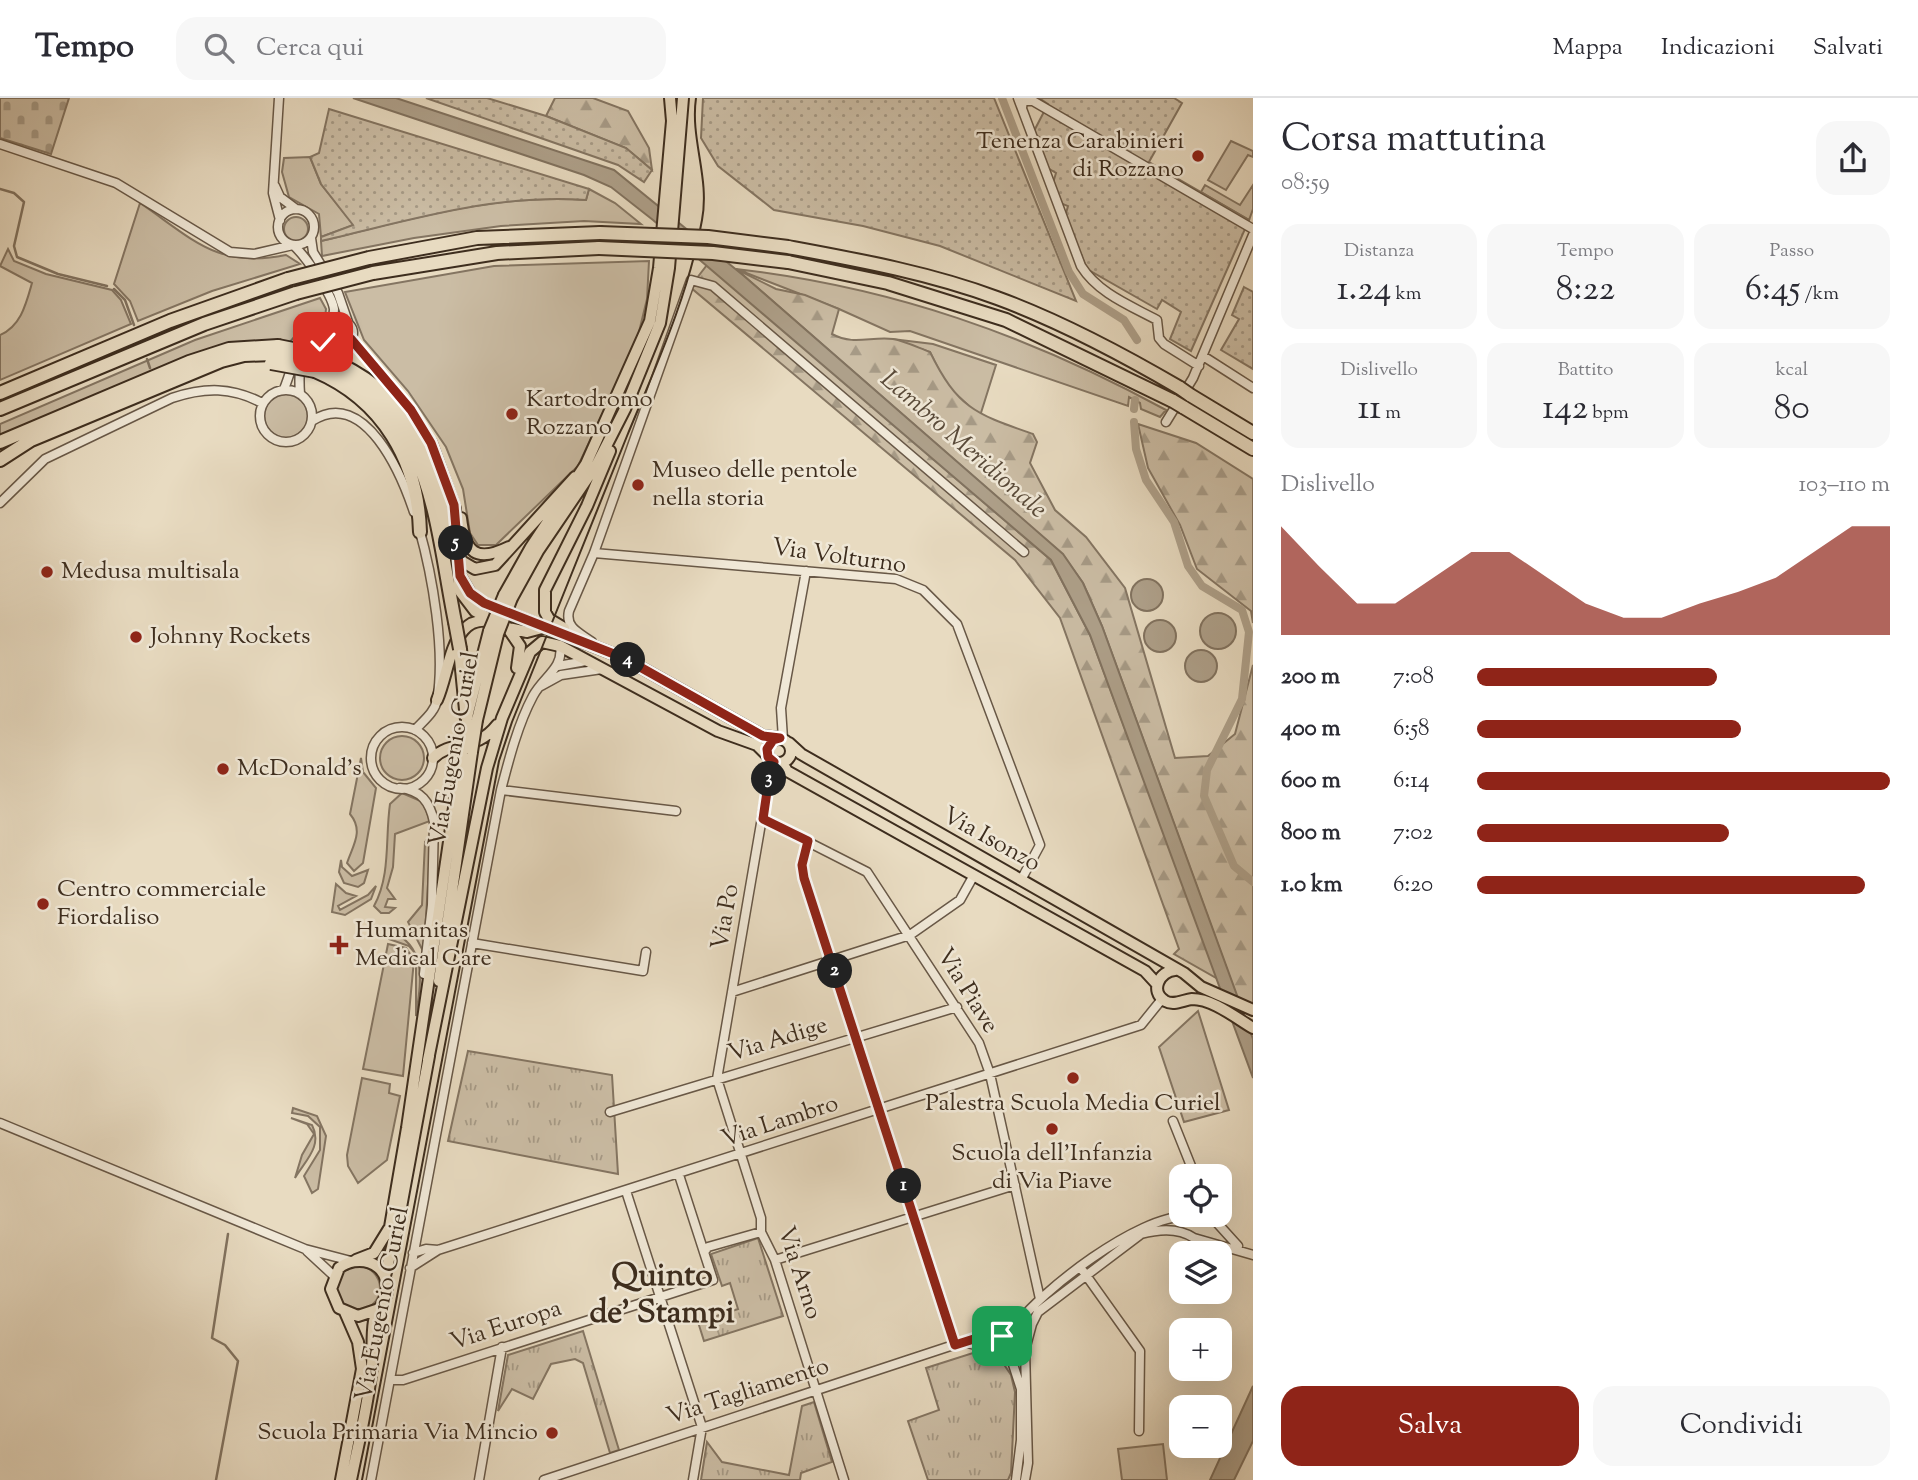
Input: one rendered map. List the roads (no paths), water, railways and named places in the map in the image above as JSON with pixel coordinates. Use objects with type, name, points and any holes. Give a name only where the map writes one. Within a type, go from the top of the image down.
[{"type":"highway","points":[[0,393],[170,321],[288,279],[369,258],[477,238],[600,233],[708,237],[788,247],[844,257],[997,298],[1083,336],[1253,433]]},
{"type":"highway","points":[[0,409],[204,324],[296,293],[373,273],[497,253],[599,248],[713,253],[788,262],[888,283],[1006,320],[1178,404],[1253,449]]},
{"type":"highway","points":[[0,442],[189,362],[229,348],[350,368],[407,419],[434,472],[457,553]]},
{"type":"highway","points":[[0,460],[31,440],[197,370],[274,354],[317,363],[355,382],[375,398],[409,439],[428,489],[465,671],[472,720]]},
{"type":"highway","points":[[317,363],[358,396],[395,437],[414,478],[419,503],[420,532]]},
{"type":"highway","points":[[0,387],[50,372]]},
{"type":"main road","name":"Via Eugenio Curiel","points":[[670,98],[671,183]]},
{"type":"main road","name":"Via Eugenio Curiel","points":[[508,596],[597,464],[625,409],[660,323],[671,183],[683,98]]},
{"type":"main road","name":"Via Eugenio Curiel","points":[[354,1261],[374,1253],[390,1227],[472,720],[497,629],[508,596],[531,547],[580,474],[643,340],[664,268]]},
{"type":"main road","points":[[606,651],[549,619],[544,597],[557,562],[587,506],[625,409]]},
{"type":"main road","points":[[431,443],[458,495],[467,544],[476,553],[487,556],[509,547]]},
{"type":"main road","points":[[428,1060],[487,768],[510,695],[520,646],[466,603],[459,590],[454,505],[431,443]]},
{"type":"main road","points":[[457,553],[475,569],[489,568],[504,557],[509,547],[564,486],[580,474]]},
{"type":"main road","name":"Via Isonzo","points":[[460,576],[470,593],[480,602],[624,658],[763,736],[784,740],[801,754],[869,795],[1175,970]]},
{"type":"main road","points":[[437,700],[456,637],[467,626],[527,632],[546,627]]},
{"type":"main road","name":"Via Isonzo","points":[[510,695],[530,652],[538,644],[548,641],[560,646],[718,731],[757,745],[787,771],[1145,971],[1157,984]]},
{"type":"main road","name":"Via Isonzo","points":[[589,660],[624,658]]},
{"type":"main road","points":[[433,758],[443,751],[468,746],[484,737],[502,718]]},
{"type":"main road","points":[[784,740],[791,755],[775,761],[768,746],[784,740]]},
{"type":"main road","name":"Via Eugenio Curiel","points":[[385,1276],[402,1205],[428,1060],[467,752]]},
{"type":"main road","points":[[1253,1010],[1175,970],[1166,972],[1157,984],[1163,999],[1172,1003],[1206,1002],[1253,1028]]},
{"type":"main road","points":[[1182,1001],[1191,987],[1188,977]]},
{"type":"main road","points":[[341,1480],[362,1369],[358,1342],[345,1312],[332,1296],[334,1276],[342,1266],[354,1261],[372,1263],[385,1276],[387,1292],[373,1328],[371,1378],[351,1480]]},
{"type":"main road","points":[[345,1312],[361,1316],[379,1309]]},
{"type":"street","points":[[267,250],[279,233],[280,220],[274,201],[274,183],[279,98]]},
{"type":"street","points":[[1018,98],[1081,266],[1089,279],[1102,290],[1157,320],[1159,338],[1164,344],[1199,366]]},
{"type":"street","points":[[1022,108],[1023,101],[1033,101],[1253,229]]},
{"type":"street","points":[[0,144],[131,191],[230,252],[254,254],[299,245],[311,238]]},
{"type":"street","points":[[274,183],[280,197],[312,220],[313,251],[338,293],[351,339],[411,410],[431,443]]},
{"type":"street","points":[[280,220],[287,212],[298,209]]},
{"type":"street","points":[[279,233],[301,253],[332,305],[330,328],[333,343]]},
{"type":"street","points":[[1166,422],[1199,366],[1253,235]]},
{"type":"street","points":[[606,651],[570,627],[567,620],[594,553],[691,280],[713,286],[1024,552]]},
{"type":"street","points":[[284,390],[299,347],[306,339],[342,321],[349,325]]},
{"type":"street","points":[[300,394],[301,363],[309,347],[315,343],[343,345],[351,339]]},
{"type":"street","points":[[1203,356],[1253,388]]},
{"type":"street","points":[[0,503],[45,459],[171,398],[194,391],[221,389],[246,395],[262,403]]},
{"type":"street","points":[[312,421],[310,405],[300,394],[275,391],[262,403],[261,426],[271,438],[279,442],[288,443],[304,436],[312,421],[321,415],[343,415],[355,419],[381,443],[404,481],[420,532],[438,647],[437,700],[425,720],[415,730]]},
{"type":"street","name":"Via Volturno","points":[[594,553],[896,579],[923,590],[957,624],[1040,845],[1021,880]]},
{"type":"street","points":[[784,740],[781,708],[806,571]]},
{"type":"street","points":[[558,666],[562,656],[560,646]]},
{"type":"street","points":[[558,666],[589,660]]},
{"type":"street","name":"Via Eugenio Curiel","points":[[371,1480],[501,790],[519,732],[538,687],[558,666]]},
{"type":"street","points":[[538,687],[561,675],[604,668]]},
{"type":"street","points":[[400,789],[419,783],[427,776],[433,758],[428,741],[415,730],[390,729],[373,747],[374,772],[385,784],[400,789],[412,789],[422,796],[432,810],[435,822],[432,905],[424,974]]},
{"type":"street","name":"Via Po","points":[[717,1079],[770,771],[775,761]]},
{"type":"street","points":[[501,790],[676,811]]},
{"type":"street","name":"Via Piave","points":[[763,819],[867,872],[979,1043],[990,1074],[1040,1298]]},
{"type":"street","points":[[808,841],[802,865],[804,878],[914,1217],[960,1344],[1007,1354],[1025,1350]]},
{"type":"street","points":[[732,992],[833,962],[910,935],[960,900],[974,875]]},
{"type":"street","points":[[472,943],[643,971],[646,952]]},
{"type":"street","name":"Via Lambro","points":[[438,1250],[742,1155],[1141,1025],[1163,999]]},
{"type":"street","name":"Via Adige","points":[[610,1112],[957,1007]]},
{"type":"street","name":"Via Arno","points":[[717,1079],[761,1218],[761,1232],[775,1260],[844,1480]]},
{"type":"street","points":[[1173,1121],[1190,1164]]},
{"type":"street","points":[[0,1123],[304,1249],[354,1261]]},
{"type":"street","points":[[679,1175],[704,1252]]},
{"type":"street","points":[[775,1260],[1015,1185]]},
{"type":"street","points":[[626,1191],[702,1427],[693,1480]]},
{"type":"street","points":[[1025,1480],[1028,1463],[1025,1350],[1026,1339],[1038,1312],[1083,1272],[1147,1224],[1169,1217]]},
{"type":"street","points":[[1188,1227],[1188,1234]]},
{"type":"street","points":[[1202,1239],[1211,1233],[1211,1227]]},
{"type":"street","points":[[1219,1227],[1240,1248]]},
{"type":"street","points":[[1016,1480],[1021,1440],[1021,1389],[1000,1342],[1040,1298],[1141,1234],[1158,1229],[1240,1248],[1253,1255]]},
{"type":"street","points":[[704,1252],[708,1247],[761,1232]]},
{"type":"street","points":[[417,1237],[438,1250]]},
{"type":"street","points":[[304,1249],[334,1276]]},
{"type":"street","points":[[413,1253],[426,1249],[438,1250]]},
{"type":"street","points":[[410,1268],[438,1250]]},
{"type":"street","name":"Via Europa","points":[[390,1380],[403,1380],[713,1280],[704,1252]]},
{"type":"street","points":[[1083,1272],[1140,1351],[1139,1431]]},
{"type":"street","name":"Via Tagliamento","points":[[544,1480],[817,1389],[999,1331],[1009,1331]]},
{"type":"street","points":[[1009,1331],[1020,1331],[1026,1339]]},
{"type":"street","points":[[480,1480],[502,1348]]},
{"type":"waterway","points":[[1002,98],[1069,272],[1083,294],[1124,320],[1137,340]]},
{"type":"waterway","points":[[0,189],[14,193],[24,202],[14,246],[17,257],[58,274],[107,286]]},
{"type":"waterway","points":[[114,289],[125,300],[134,325]]},
{"type":"waterway","points":[[147,359],[150,368]]},
{"type":"waterway","points":[[1134,409],[1135,400]]},
{"type":"waterway","points":[[1134,422],[1136,449],[1146,480],[1174,522],[1188,566],[1202,586],[1242,610],[1249,632],[1242,699],[1207,770],[1204,796],[1234,866],[1253,882]]},
{"type":"waterway","points":[[216,1480],[238,1361],[225,1345],[212,1338],[228,1234]]},
{"type":"tram line","points":[[362,1480],[499,761],[512,722],[660,356],[689,275],[704,204],[696,128],[696,98]]},
{"type":"place","name":"Tenenza Carabinieri di Rozzano","points":[[1198,156]]},
{"type":"place","name":"Kartodromo Rozzano","points":[[512,414]]},
{"type":"place","name":"Museo delle pentole nella storia","points":[[638,485]]},
{"type":"place","name":"Medusa multisala","points":[[47,572]]},
{"type":"place","name":"Johnny Rockets","points":[[136,637]]},
{"type":"place","name":"McDonald's","points":[[223,769]]},
{"type":"place","name":"Centro commerciale Fiordaliso","points":[[43,904]]},
{"type":"place","name":"Humanitas Medical Care","points":[[339,945]]},
{"type":"place","name":"Palestra Scuola Media Curiel","points":[[1073,1078]]},
{"type":"place","name":"Scuola dell'Infanzia di Via Piave","points":[[1052,1129]]},
{"type":"place","name":"Scuola Primaria Via Mincio","points":[[552,1433]]},
{"type":"district","name":"Quinto de' Stampi","points":[[662,1296]]},
{"type":"water label","name":"Lambro Meridionale","points":[[963,445]]}]
